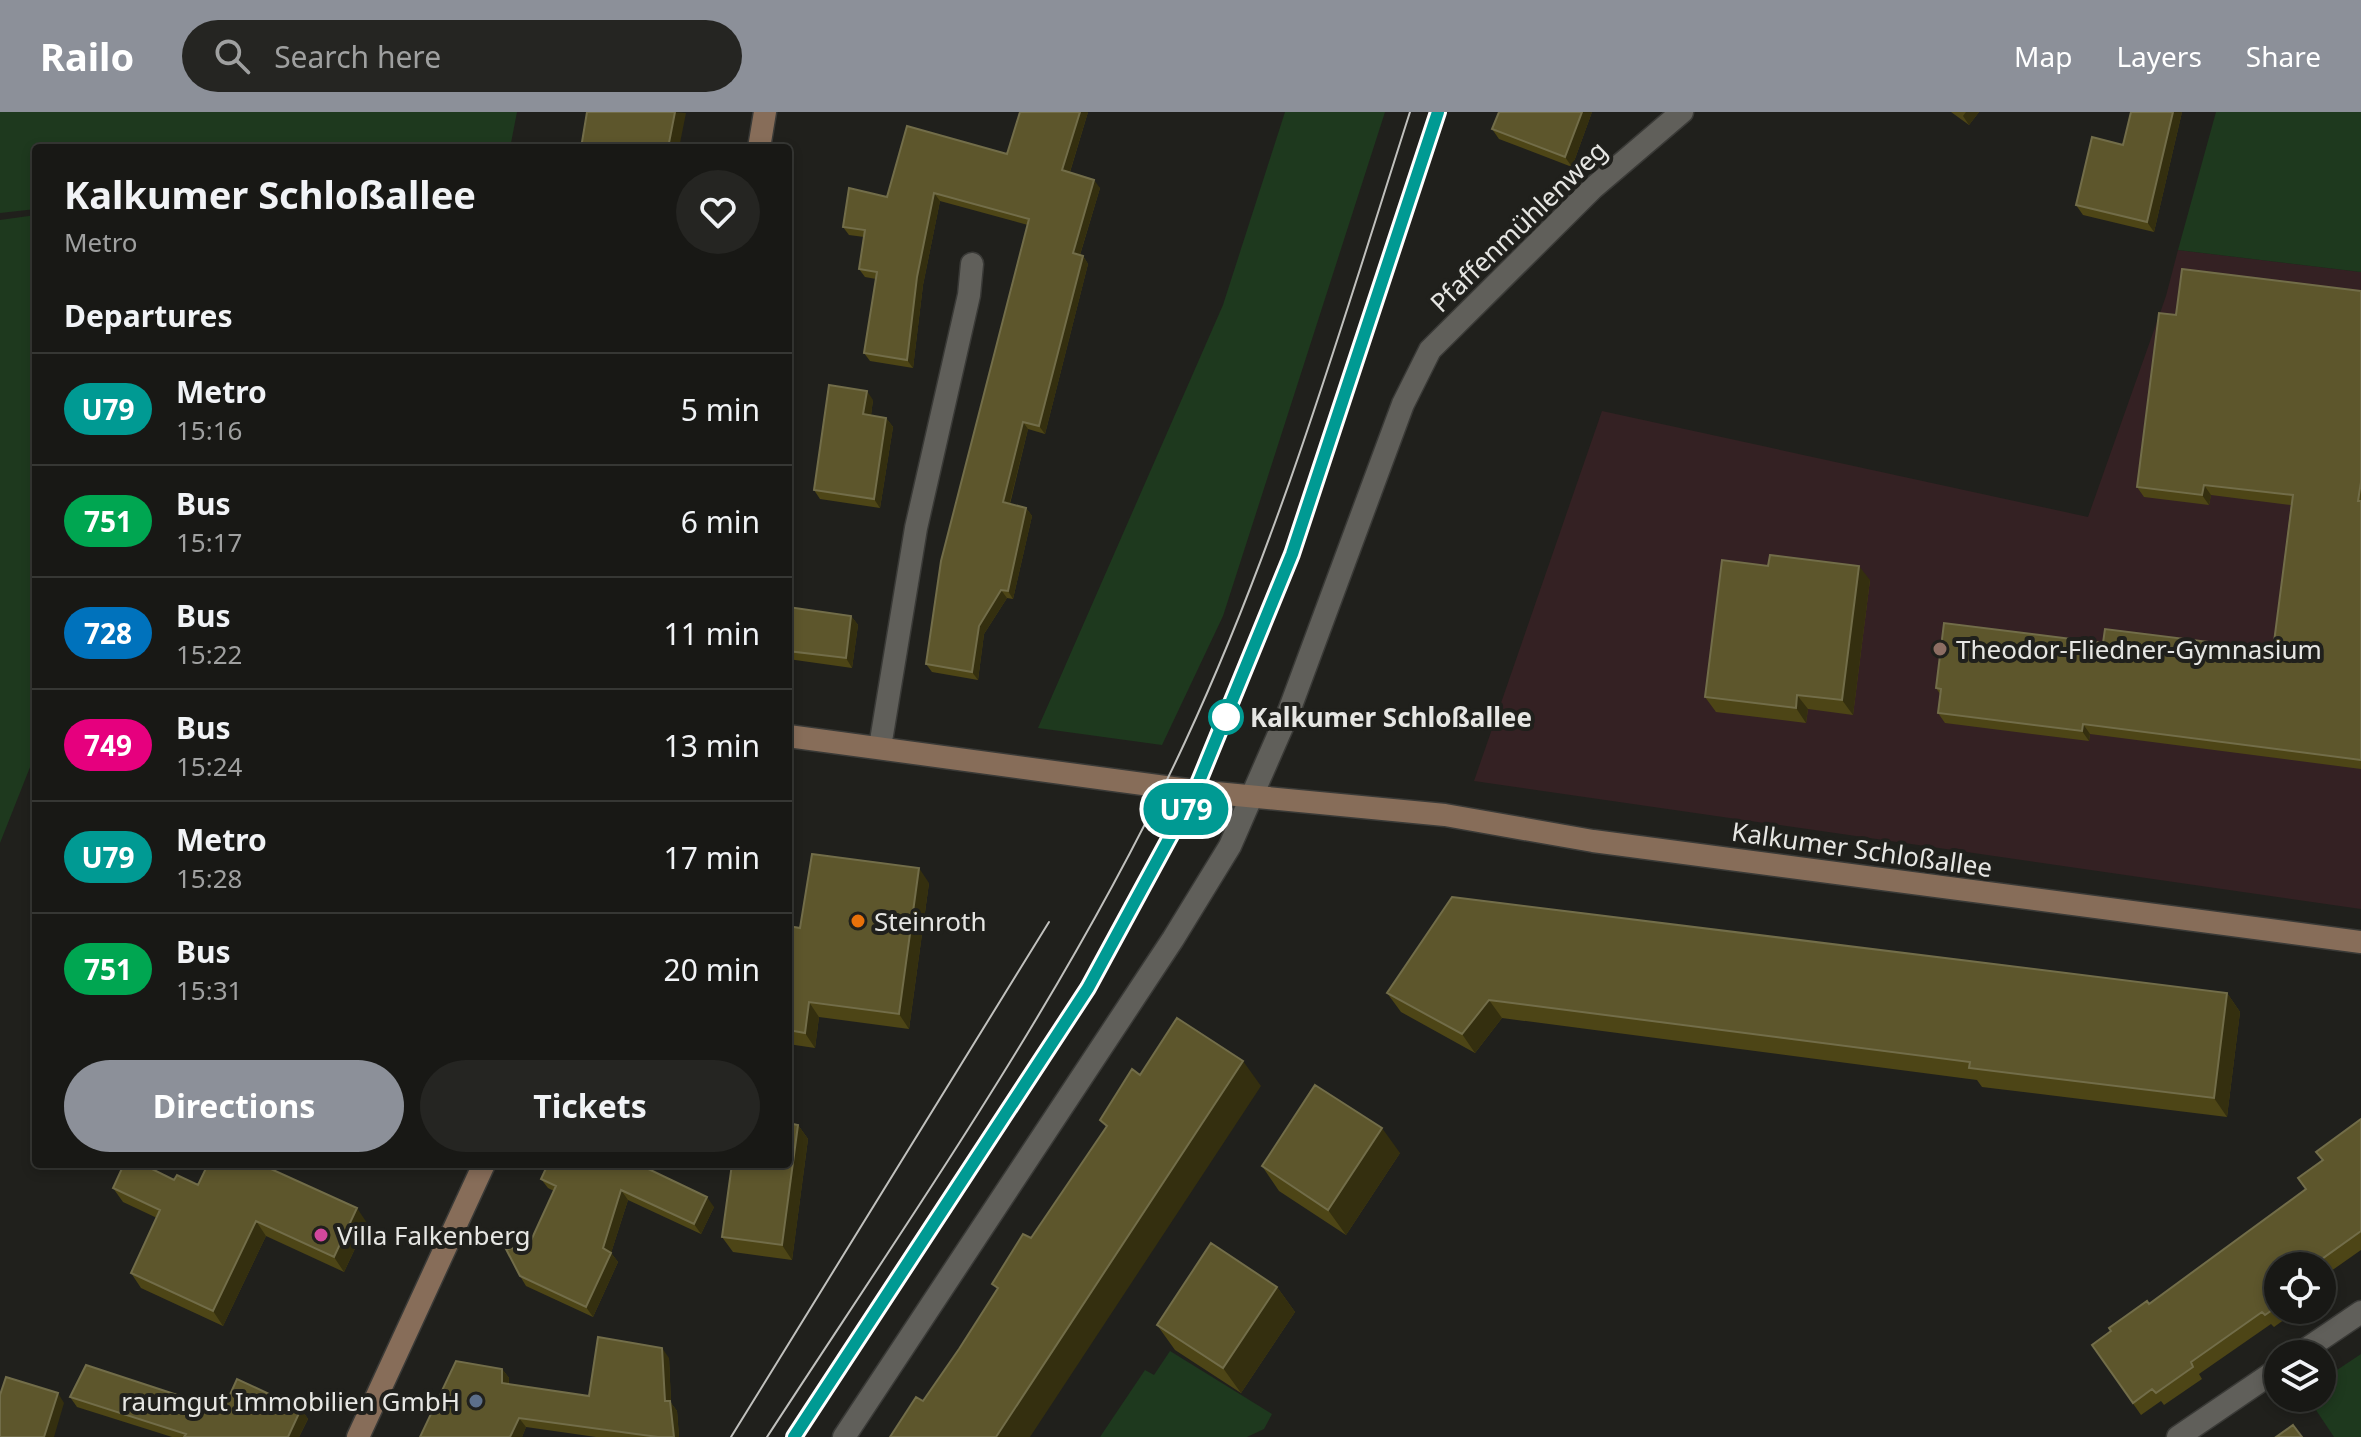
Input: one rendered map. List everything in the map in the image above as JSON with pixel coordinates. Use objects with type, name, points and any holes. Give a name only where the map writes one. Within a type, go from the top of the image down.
[{"type":"main road","points":[[760,144],[765,112]]},
{"type":"main road","name":"Kalkumer Schloßallee","points":[[792,736],[1254,796],[1445,815],[1609,843],[2361,942]]},
{"type":"main road","points":[[358,1437],[482,1168]]},
{"type":"street","name":"Pfaffenmühlenweg","points":[[844,1437],[1165,951],[1230,846],[1254,796],[1301,679],[1413,379],[1430,350],[1582,198],[1682,112]]},
{"type":"street","points":[[880,747],[916,528],[969,295],[972,264]]},
{"type":"street","points":[[2320,1340],[2361,1312]]},
{"type":"street","points":[[2178,1437],[2264,1379]]},
{"type":"shaded area","name":"Theodor-Fliedner-Gymnasium","points":[[2178,250],[2361,272],[2361,909],[1474,781],[1602,411],[2088,517],[2166,296]]},
{"type":"green space","points":[[0,112],[517,112],[511,144],[32,144],[32,209],[0,213]]},
{"type":"green space","points":[[1285,112],[1385,112],[1223,616],[1162,745],[1038,728],[1223,305]]},
{"type":"green space","points":[[2216,112],[2361,112],[2361,272],[2178,250]]},
{"type":"green space","points":[[32,216],[32,762],[0,843],[0,220]]},
{"type":"green space","points":[[1170,1351],[1272,1414],[1264,1429],[1247,1437],[1100,1437],[1145,1370],[1154,1375]]},
{"type":"green space","points":[[2361,1354],[2361,1437],[2334,1437],[2317,1412],[2336,1412],[2336,1371]]},
{"type":"building","points":[[587,112],[675,112],[669,144],[582,144]]},
{"type":"building","points":[[1020,112],[1080,112],[1062,170],[1094,180],[1073,253],[1083,256],[1039,426],[1023,422],[1003,502],[1026,508],[1008,591],[1001,590],[979,626],[972,672],[926,664],[941,561],[1029,219],[934,193],[917,277],[907,360],[864,353],[877,272],[859,269],[865,230],[843,227],[849,188],[887,197],[907,126],[1007,154]]},
{"type":"building","points":[[1499,112],[1582,112],[1565,157],[1492,129]]},
{"type":"building","points":[[2131,112],[2173,112],[2147,222],[2076,205],[2092,137],[2123,145]]},
{"type":"building","points":[[2182,269],[2361,291],[2361,482],[2358,501],[2361,501],[2361,760],[2083,724],[2082,731],[1938,713],[1941,689],[1936,688],[1944,623],[2103,643],[2105,629],[2273,650],[2293,495],[2204,485],[2202,495],[2137,487],[2159,313],[2176,315]]},
{"type":"building","points":[[829,385],[867,391],[863,414],[886,418],[874,499],[814,490]]},
{"type":"building","points":[[1770,555],[1859,566],[1842,700],[1797,695],[1796,708],[1705,697],[1722,560],[1768,566]]},
{"type":"building","points":[[792,608],[851,616],[846,658],[792,651]]},
{"type":"building","points":[[812,854],[919,868],[899,1014],[809,1002],[805,1033],[792,1031],[792,927],[800,928]]},
{"type":"building","points":[[1452,897],[2227,993],[2214,1098],[1969,1068],[1970,1062],[1489,1000],[1462,1034],[1387,993]]},
{"type":"building","points":[[1177,1018],[1243,1061],[996,1437],[890,1437],[916,1397],[923,1401],[959,1349],[998,1288],[992,1284],[1023,1234],[1031,1238],[1107,1126],[1100,1120],[1132,1069],[1140,1075]]},
{"type":"building","points":[[1315,1085],[1382,1128],[1328,1210],[1262,1166]]},
{"type":"building","points":[[2361,1119],[2361,1231],[2332,1252],[2264,1252],[2264,1314],[2262,1312],[2191,1362],[2193,1367],[2156,1393],[2152,1389],[2133,1403],[2092,1345],[2111,1331],[2109,1328],[2147,1301],[2149,1304],[2306,1189],[2298,1178],[2323,1160],[2316,1152]]},
{"type":"building","points":[[792,1124],[798,1125],[782,1245],[722,1237],[731,1168],[792,1168]]},
{"type":"building","points":[[122,1168],[150,1168],[174,1180],[177,1175],[198,1185],[206,1168],[269,1168],[357,1208],[334,1257],[256,1221],[213,1311],[131,1273],[160,1210],[113,1188]]},
{"type":"building","points":[[546,1168],[646,1168],[707,1197],[694,1224],[621,1190],[603,1248],[611,1253],[586,1307],[520,1276],[506,1249],[528,1247],[556,1186],[541,1179]]},
{"type":"building","points":[[1211,1243],[1277,1287],[1223,1368],[1157,1325]]},
{"type":"building","points":[[598,1337],[662,1348],[665,1401],[670,1401],[674,1437],[519,1418],[510,1437],[420,1437],[456,1361],[502,1369],[502,1383],[589,1396]]},
{"type":"building","points":[[86,1365],[223,1410],[237,1379],[301,1409],[288,1437],[184,1437],[186,1434],[70,1397]]},
{"type":"building","points":[[6,1377],[58,1393],[44,1437],[0,1437],[0,1395]]},
{"type":"building","points":[[2293,1425],[2302,1437],[2276,1437]]},
{"type":"tram line","points":[[767,1437],[934,1183],[1041,1010],[1092,923],[1185,742],[1219,666],[1280,510],[1410,112]]},
{"type":"tram line","points":[[794,1437],[1088,988],[1195,791],[1292,554],[1438,112]]},
{"type":"tram line","points":[[731,1437],[1049,922]]},
{"type":"metro line","name":"U79","points":[[794,1437],[1088,988],[1195,791],[1292,554],[1438,112]]},
{"type":"place","name":"Theodor-Fliedner-Gymnasium","points":[[1940,649]]},
{"type":"place","name":"Kalkumer Schloßallee","points":[[1226,717]]},
{"type":"place","name":"Steinroth","points":[[858,921]]},
{"type":"place","name":"Villa Falkenberg","points":[[321,1235]]},
{"type":"place","name":"raumgut Immobilien GmbH","points":[[476,1401]]}]
